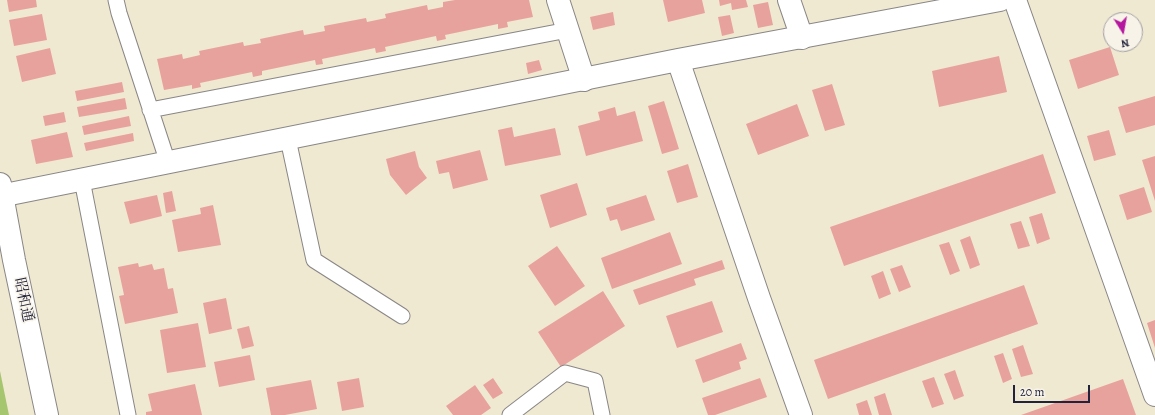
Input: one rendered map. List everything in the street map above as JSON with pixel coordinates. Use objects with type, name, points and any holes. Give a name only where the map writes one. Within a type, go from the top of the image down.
[{"type":"street","points":[[558,0],[584,80]]},
{"type":"street","points":[[789,0],[802,38]]},
{"type":"street","points":[[1,192],[82,180],[678,60],[802,38],[954,5],[1000,0]]},
{"type":"street","points":[[1015,0],[1150,363],[1155,395]]},
{"type":"street","points":[[678,60],[756,291],[801,415]]},
{"type":"street","name":"昭和通","points":[[1,192],[47,415]]},
{"type":"lane","points":[[116,0],[168,163]]},
{"type":"lane","points":[[150,110],[568,30]]},
{"type":"lane","points":[[288,139],[314,260],[402,316]]},
{"type":"lane","points":[[82,180],[128,415]]},
{"type":"lane","points":[[510,415],[565,373],[595,381],[602,415]]},
{"type":"green space","points":[[0,371],[9,415],[0,415]]},
{"type":"building","points":[[7,0],[36,0],[37,7],[9,12]]},
{"type":"building","points":[[455,0],[529,0],[533,17],[507,22],[508,27],[498,29],[498,24],[445,35],[446,39],[437,41],[436,36],[385,47],[386,51],[376,53],[375,48],[322,59],[323,64],[316,65],[315,60],[262,71],[262,75],[253,77],[252,72],[200,83],[201,87],[192,89],[192,85],[164,90],[157,59],[182,54],[183,59],[200,55],[199,51],[243,42],[244,46],[261,43],[260,39],[303,30],[304,35],[325,31],[324,26],[366,18],[367,22],[386,18],[385,14],[427,5],[428,10],[443,7],[443,2]]},
{"type":"building","points":[[663,0],[702,0],[705,13],[668,22]]},
{"type":"building","points":[[719,0],[746,0],[748,7],[732,10],[731,3],[720,6]]},
{"type":"building","points":[[768,2],[773,25],[758,28],[753,5]]},
{"type":"building","points":[[613,12],[615,25],[593,30],[590,17]]},
{"type":"building","points":[[42,14],[47,40],[14,46],[9,20]]},
{"type":"building","points":[[730,15],[734,33],[722,36],[718,17]]},
{"type":"building","points":[[50,48],[56,74],[22,82],[16,56]]},
{"type":"building","points":[[1103,49],[1103,52],[1112,52],[1119,75],[1078,89],[1069,60]]},
{"type":"building","points":[[999,56],[1007,92],[939,107],[932,71]]},
{"type":"building","points":[[539,60],[542,70],[528,74],[526,63]]},
{"type":"building","points":[[122,82],[124,92],[77,101],[75,91]]},
{"type":"building","points":[[832,84],[845,125],[825,131],[812,90]]},
{"type":"building","points":[[1155,96],[1155,125],[1126,133],[1118,107]]},
{"type":"building","points":[[125,98],[127,109],[79,117],[77,107]]},
{"type":"building","points":[[664,101],[679,149],[662,154],[648,106]]},
{"type":"building","points":[[797,104],[809,136],[758,155],[746,124]]},
{"type":"building","points":[[615,107],[617,116],[635,111],[643,141],[586,156],[578,126],[600,120],[598,112]]},
{"type":"building","points":[[64,112],[66,122],[45,126],[43,116]]},
{"type":"building","points":[[129,116],[131,126],[84,135],[82,126]]},
{"type":"building","points":[[512,127],[514,137],[555,128],[561,155],[505,166],[498,130]]},
{"type":"building","points":[[1109,130],[1116,155],[1094,161],[1087,136]]},
{"type":"building","points":[[67,132],[73,157],[36,164],[31,140]]},
{"type":"building","points":[[133,133],[134,141],[86,151],[84,143]]},
{"type":"building","points":[[480,150],[488,180],[453,189],[449,172],[439,174],[436,161]]},
{"type":"building","points":[[415,151],[419,167],[427,178],[406,195],[390,175],[386,159]]},
{"type":"building","points":[[1043,154],[1056,193],[844,266],[830,227]]},
{"type":"building","points":[[1155,156],[1155,201],[1142,160]]},
{"type":"building","points":[[688,164],[698,197],[677,203],[667,171]]},
{"type":"building","points":[[577,183],[587,215],[550,228],[540,195]]},
{"type":"building","points":[[1144,187],[1152,212],[1127,220],[1119,195]]},
{"type":"building","points":[[172,191],[176,211],[166,213],[163,193]]},
{"type":"building","points":[[157,195],[162,216],[130,224],[124,202]]},
{"type":"building","points":[[646,195],[655,220],[621,231],[617,219],[610,221],[606,208]]},
{"type":"building","points":[[213,205],[221,245],[178,252],[172,220],[201,214],[200,208]]},
{"type":"building","points":[[1042,213],[1050,239],[1037,244],[1029,217]]},
{"type":"building","points":[[1021,221],[1030,246],[1018,249],[1010,224]]},
{"type":"building","points":[[670,232],[682,264],[612,289],[601,258]]},
{"type":"building","points":[[970,236],[980,265],[970,269],[960,240]]},
{"type":"building","points":[[949,242],[960,271],[950,275],[939,245]]},
{"type":"building","points":[[557,246],[585,286],[555,306],[528,266]]},
{"type":"building","points":[[722,260],[725,269],[694,279],[696,285],[639,305],[633,290]]},
{"type":"building","points":[[138,263],[139,267],[152,264],[154,270],[164,268],[168,289],[173,288],[178,313],[125,324],[119,296],[124,295],[118,267]]},
{"type":"building","points":[[902,265],[911,287],[899,292],[890,269]]},
{"type":"building","points":[[883,271],[891,294],[879,299],[871,276]]},
{"type":"building","points":[[1024,285],[1038,324],[828,399],[814,360]]},
{"type":"building","points":[[603,291],[625,326],[561,367],[538,332]]},
{"type":"building","points":[[226,298],[232,329],[209,334],[203,303]]},
{"type":"building","points":[[712,301],[723,332],[677,348],[666,316]]},
{"type":"building","points":[[1155,320],[1155,348],[1147,323]]},
{"type":"building","points":[[198,323],[206,367],[167,373],[160,330]]},
{"type":"building","points":[[249,326],[254,346],[242,349],[237,329]]},
{"type":"building","points":[[741,343],[747,359],[739,362],[741,369],[703,383],[695,360]]},
{"type":"building","points":[[1023,345],[1033,374],[1021,377],[1012,349]]},
{"type":"building","points":[[1003,353],[1012,379],[1003,383],[994,356]]},
{"type":"building","points":[[250,355],[255,380],[219,387],[214,362]]},
{"type":"building","points":[[955,370],[964,396],[954,400],[944,374]]},
{"type":"building","points":[[934,377],[944,404],[932,408],[922,381]]},
{"type":"building","points":[[359,378],[364,407],[342,411],[337,382]]},
{"type":"building","points":[[493,378],[503,393],[493,399],[483,385]]},
{"type":"building","points":[[760,378],[767,397],[715,415],[708,415],[702,398]]},
{"type":"building","points":[[1123,379],[1136,415],[1021,415]]},
{"type":"building","points":[[311,380],[317,409],[285,415],[271,415],[266,388]]},
{"type":"building","points":[[195,384],[202,415],[146,415],[146,412],[152,411],[148,394]]},
{"type":"building","points":[[475,385],[491,408],[481,415],[453,415],[446,406]]},
{"type":"building","points":[[885,393],[892,415],[879,415],[874,397]]},
{"type":"building","points":[[867,400],[872,415],[859,415],[856,404]]}]
